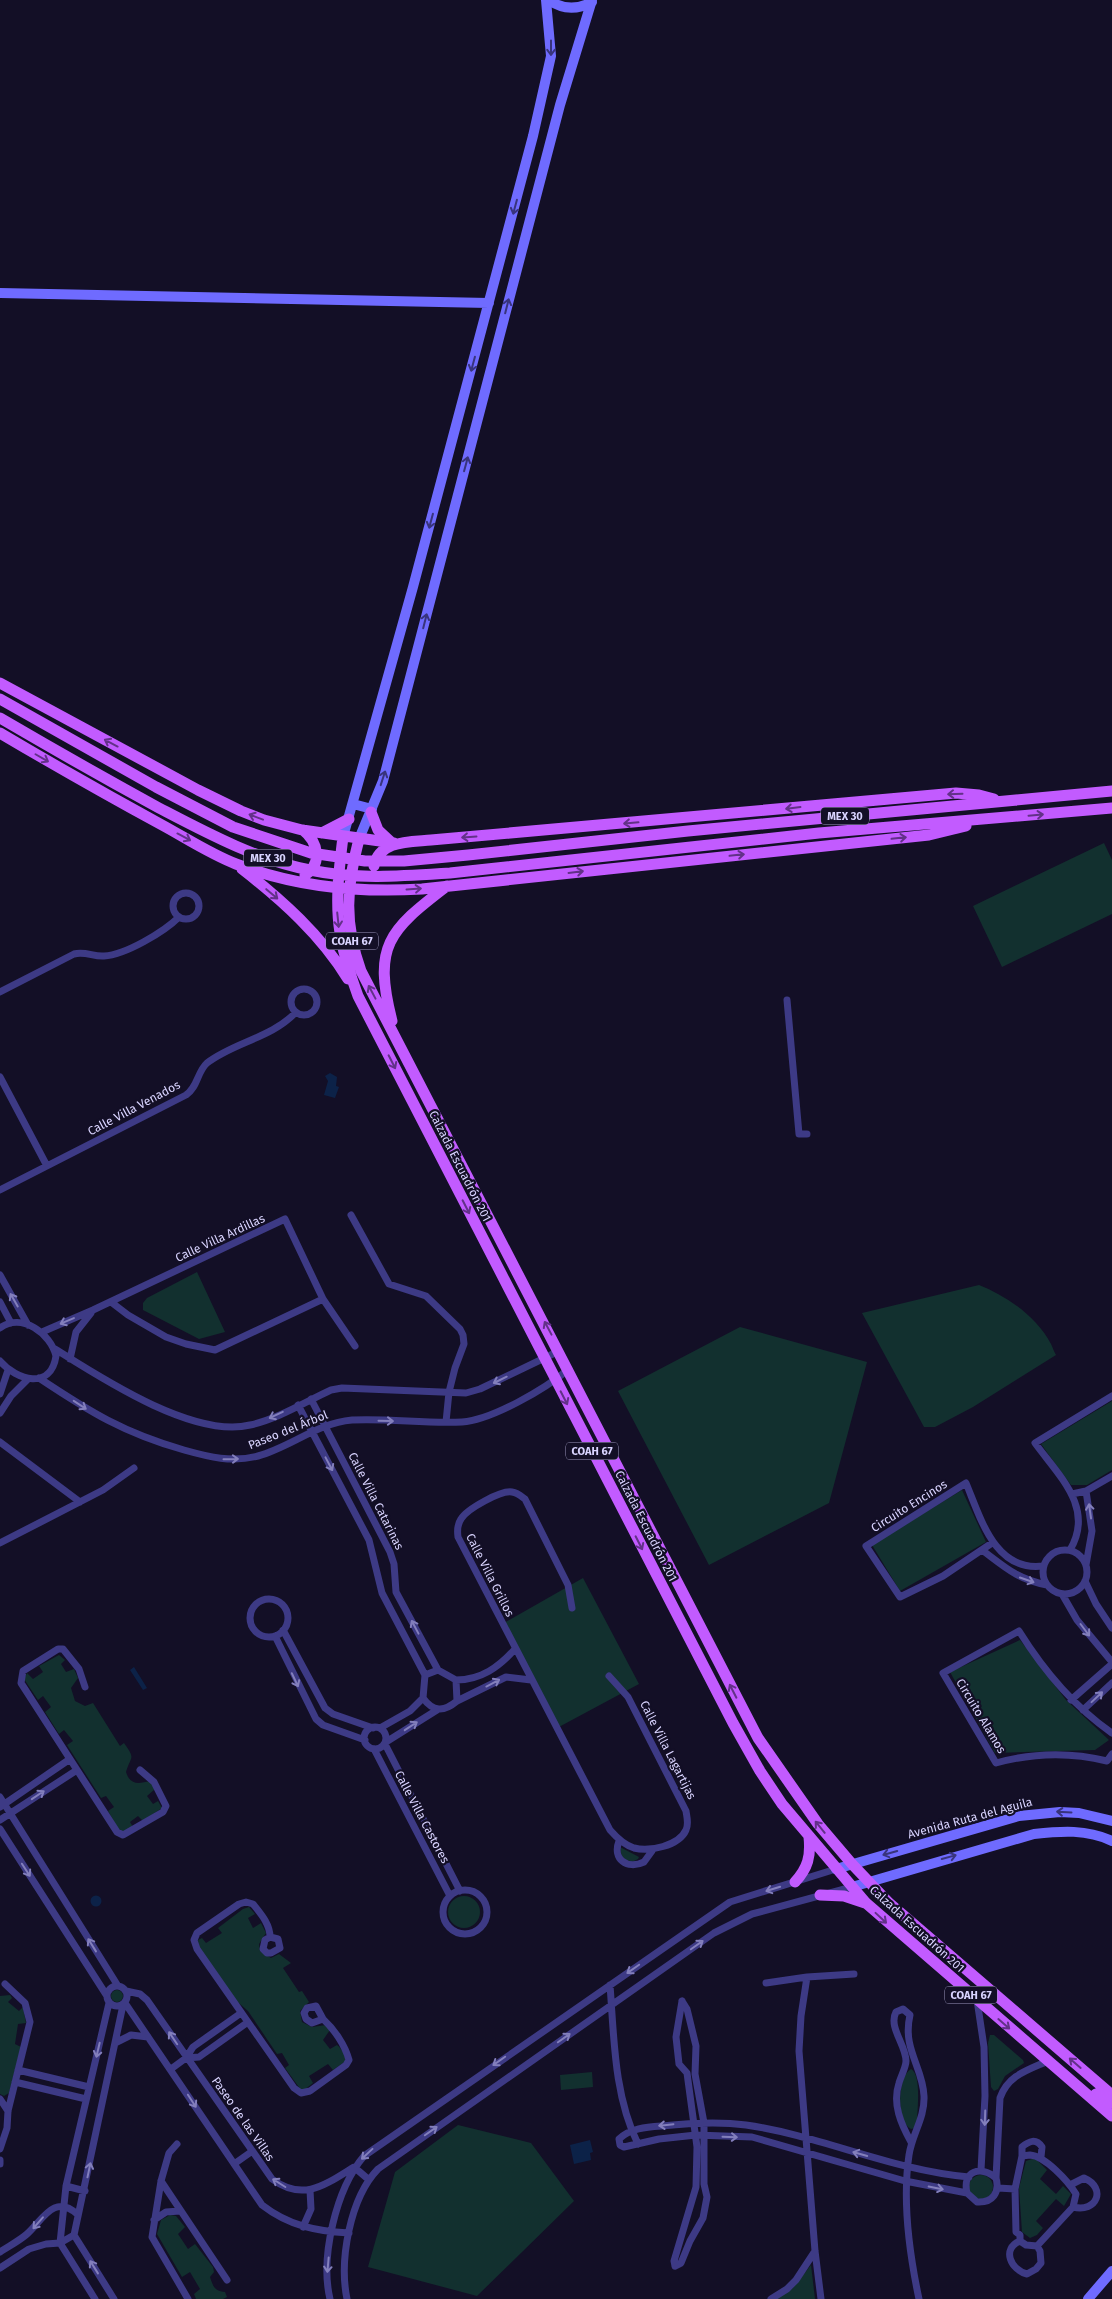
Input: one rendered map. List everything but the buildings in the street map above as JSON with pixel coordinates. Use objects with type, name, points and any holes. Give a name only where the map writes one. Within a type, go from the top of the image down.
[{"type":"main road","points":[[548,0],[559,6],[572,8],[592,1]]},
{"type":"main road","name":"COAH 67","points":[[344,837],[489,303],[550,67],[551,42],[548,0]]},
{"type":"main road","name":"COAH 67","points":[[359,839],[391,752],[563,95],[592,1]]},
{"type":"main road","points":[[0,293],[489,303]]},
{"type":"main road","points":[[0,683],[213,798],[264,820],[302,830],[359,839],[395,843],[956,794],[979,795],[1003,801]]},
{"type":"main road","name":"MEX 30","points":[[2,700],[156,787],[233,827],[289,847],[337,858],[404,861],[688,831],[1112,791]]},
{"type":"main road","name":"MEX 30","points":[[0,718],[196,828],[266,858],[310,870],[351,876],[405,876],[530,865],[684,847],[1112,808]]},
{"type":"main road","points":[[0,733],[234,864],[282,902],[304,923],[324,946],[358,996]]},
{"type":"main road","points":[[353,804],[371,810],[378,830],[395,843]]},
{"type":"main road","points":[[322,833],[349,819]]},
{"type":"main road","points":[[234,864],[292,880],[343,889],[386,891],[929,834],[952,830],[987,820]]},
{"type":"main road","points":[[292,880],[309,872],[315,864],[317,854],[315,844],[310,836],[302,830]]},
{"type":"main road","name":"Calzada Escuadrón 201","points":[[344,837],[340,935],[358,996],[555,1381],[760,1772],[809,1837],[866,1903],[1112,2116]]},
{"type":"main road","name":"Calzada Escuadrón 201","points":[[359,839],[343,889],[355,955],[371,991],[569,1369],[758,1738],[798,1798],[852,1864],[889,1903],[1112,2095]]},
{"type":"main road","points":[[386,891],[378,884],[374,874],[374,863],[379,853],[395,843]]},
{"type":"main road","points":[[395,1034],[383,982],[385,955],[402,924],[416,910],[448,885]]},
{"type":"main road","name":"Avenida Ruta del Aguila","points":[[836,1869],[1019,1816],[1060,1812],[1079,1813],[1111,1821]]},
{"type":"main road","points":[[852,1886],[1034,1834],[1060,1831],[1081,1832],[1107,1839],[1111,1821]]},
{"type":"main road","points":[[795,1882],[803,1873],[808,1862],[810,1850],[809,1837]]},
{"type":"main road","points":[[820,1895],[844,1896],[866,1903]]},
{"type":"main road","points":[[1069,2078],[1077,2078],[1105,2101],[1112,2103]]},
{"type":"main road","points":[[1088,2299],[1112,2271]]},
{"type":"street","points":[[0,992],[74,954],[86,953],[106,956],[116,954],[166,928],[179,917]]},
{"type":"street","points":[[787,1000],[799,1134],[807,1134]]},
{"type":"street","name":"Calle Villa Venados","points":[[0,1190],[186,1095],[195,1087],[202,1070],[212,1060],[274,1028],[296,1012]]},
{"type":"street","points":[[0,1077],[47,1166]]},
{"type":"street","points":[[351,1215],[389,1284],[426,1296],[464,1335],[464,1344],[449,1392],[446,1422]]},
{"type":"street","name":"Calle Villa Ardillas","points":[[42,1332],[111,1302],[285,1219],[323,1299],[355,1346]]},
{"type":"street","points":[[0,1275],[28,1325]]},
{"type":"street","points":[[111,1302],[128,1315],[166,1337],[186,1344],[215,1350],[323,1299]]},
{"type":"street","points":[[0,1302],[4,1325],[28,1325],[42,1332]]},
{"type":"street","points":[[70,1359],[76,1332],[92,1310]]},
{"type":"street","name":"Paseo del Árbol","points":[[42,1332],[55,1349],[127,1394],[198,1422],[231,1428],[249,1426],[331,1390],[342,1388],[466,1393],[480,1389],[559,1351]]},
{"type":"street","points":[[0,1361],[8,1370],[28,1379],[39,1378],[51,1370],[55,1362],[55,1349]]},
{"type":"street","name":"Paseo del Árbol","points":[[39,1378],[96,1415],[120,1428],[145,1439],[222,1459],[260,1456],[324,1426],[354,1420],[446,1422],[479,1420],[555,1381],[569,1369]]},
{"type":"street","points":[[0,1394],[8,1370]]},
{"type":"street","points":[[0,1412],[2,1404],[28,1379]]},
{"type":"street","points":[[1070,1550],[1079,1528],[1079,1510],[1072,1494],[1035,1443],[1112,1396]]},
{"type":"street","name":"Calle Villa Catarinas","points":[[311,1400],[390,1552],[394,1564],[396,1592],[438,1670]]},
{"type":"street","name":"Calle Villa Catarinas","points":[[298,1405],[369,1540],[382,1593],[425,1675]]},
{"type":"street","points":[[0,1442],[80,1502]]},
{"type":"street","points":[[0,1543],[103,1490],[134,1468]]},
{"type":"street","points":[[1072,1494],[1086,1491],[1112,1476]]},
{"type":"street","name":"Circuito Encinos","points":[[992,1543],[942,1576],[900,1597],[866,1546],[966,1483],[992,1543],[1019,1565]]},
{"type":"street","points":[[1086,1491],[1092,1531],[1086,1566],[1086,1581],[1096,1604],[1112,1628]]},
{"type":"street","name":"Calle Villa Grillos","points":[[531,1680],[458,1537],[458,1523],[468,1511],[500,1494],[512,1492],[520,1494],[525,1500],[568,1585],[572,1608]]},
{"type":"street","points":[[1079,1528],[1092,1531]]},
{"type":"street","points":[[982,1550],[1013,1574],[1023,1579],[1047,1585]]},
{"type":"street","points":[[1086,1566],[1083,1559],[1070,1550],[1056,1551],[1050,1555],[1043,1566],[1044,1580],[1056,1593],[1076,1592],[1086,1581]]},
{"type":"street","points":[[1013,1574],[1019,1565],[1033,1568],[1043,1566]]},
{"type":"street","points":[[1062,1594],[1077,1620],[1112,1663],[1071,1700]]},
{"type":"street","points":[[270,1598],[281,1603],[285,1608],[288,1619],[283,1630],[274,1636],[268,1637],[257,1633],[250,1623],[251,1611],[258,1601],[270,1598]]},
{"type":"street","points":[[283,1630],[325,1708],[333,1714],[376,1728],[386,1736],[385,1743]]},
{"type":"street","name":"Circuito Alamos","points":[[1112,1733],[1071,1700],[1034,1656],[1020,1631],[943,1673],[996,1763],[1018,1757],[1082,1755],[1107,1761],[1112,1754]]},
{"type":"street","points":[[274,1636],[316,1718],[323,1725],[365,1740]]},
{"type":"street","points":[[85,1687],[79,1669],[63,1649],[58,1649],[23,1671],[21,1677],[21,1683],[117,1832],[123,1835],[164,1812],[166,1806],[154,1782],[140,1770]]},
{"type":"street","points":[[436,1710],[427,1704],[423,1698],[425,1675],[438,1670],[456,1680],[470,1679],[492,1670],[504,1662],[516,1649]]},
{"type":"street","name":"Calle Villa Lagartijas","points":[[531,1680],[610,1830],[619,1841],[616,1848],[618,1856],[623,1863],[630,1866],[644,1862],[652,1851],[681,1838],[686,1829],[686,1811],[628,1697],[609,1676]]},
{"type":"street","points":[[423,1698],[410,1711],[367,1732],[365,1740],[368,1747],[380,1749],[385,1743],[436,1710],[450,1707],[457,1701],[506,1677],[531,1680]]},
{"type":"street","points":[[456,1680],[457,1701]]},
{"type":"street","points":[[1083,1710],[1112,1683]]},
{"type":"street","name":"Calle Villa Castores","points":[[385,1743],[460,1891]]},
{"type":"street","name":"Calle Villa Castores","points":[[374,1749],[450,1896]]},
{"type":"street","points":[[2,1805],[70,1759]]},
{"type":"street","points":[[0,1820],[77,1770]]},
{"type":"street","points":[[0,1797],[2,1805],[10,1814],[118,1986],[126,1991],[127,1997],[85,2191],[77,2214],[74,2235],[114,2299]]},
{"type":"street","points":[[0,1829],[108,1999],[117,2007],[124,2004]]},
{"type":"street","points":[[619,1841],[634,1848],[652,1851]]},
{"type":"street","points":[[303,2227],[311,2209],[310,2190],[354,2168],[377,2145],[730,1902],[836,1869]]},
{"type":"street","points":[[348,2299],[344,2269],[350,2233],[359,2200],[368,2179],[390,2159],[734,1921],[752,1914],[852,1886]]},
{"type":"street","points":[[460,1891],[474,1892],[484,1901],[486,1908],[484,1922],[475,1931],[462,1934],[449,1927],[444,1915],[444,1908],[450,1896],[460,1891]]},
{"type":"street","points":[[270,1937],[270,1931],[264,1918],[253,1904],[246,1902],[239,1904],[197,1933],[194,1940],[197,1949],[241,2013],[294,2088],[301,2092],[310,2091],[346,2065],[349,2060],[347,2052],[323,2019]]},
{"type":"street","points":[[766,1983],[807,1977],[854,1974]]},
{"type":"street","points":[[807,1977],[801,2016],[799,2051],[815,2251],[821,2299]]},
{"type":"street","points":[[0,2149],[7,2128],[8,2111],[30,2022],[25,2003],[4,1984]]},
{"type":"street","points":[[610,1985],[621,2095],[628,2132],[638,2144]]},
{"type":"street","points":[[95,2299],[60,2244],[66,2186],[108,1999],[111,1988],[118,1986]]},
{"type":"street","name":"Paseo de las Villas","points":[[126,1991],[140,1994],[147,2000],[251,2152],[272,2179],[280,2186],[298,2191],[310,2190]]},
{"type":"street","points":[[977,2000],[984,2047],[985,2096],[982,2170]]},
{"type":"street","points":[[682,2001],[687,2009],[695,2035],[695,2074],[704,2123],[706,2208],[700,2227],[690,2241],[681,2263],[675,2266],[674,2261],[696,2187],[696,2135],[693,2122],[687,2073],[680,2064],[676,2037],[682,2001]]},
{"type":"street","points":[[124,2004],[171,2069],[262,2205],[276,2215],[303,2227],[350,2233]]},
{"type":"street","points":[[910,2142],[900,2121],[896,2098],[898,2086],[910,2062],[910,2015],[903,2009],[896,2012],[894,2020],[910,2062],[923,2084],[924,2097],[921,2121],[910,2142],[905,2181],[911,2258],[919,2299]]},
{"type":"street","points":[[171,2069],[186,2058],[193,2047],[241,2013]]},
{"type":"street","points":[[186,2058],[199,2057],[248,2022]]},
{"type":"street","points":[[214,2033],[221,2042]]},
{"type":"street","points":[[116,2042],[131,2035],[148,2037]]},
{"type":"street","points":[[969,2177],[936,2174],[907,2168],[806,2138],[745,2125],[693,2122],[628,2132],[619,2139],[620,2145],[630,2146],[659,2139],[696,2135],[752,2137],[807,2151],[905,2181],[967,2193],[978,2202],[984,2202],[991,2200],[998,2188],[996,2178],[1000,2098],[1003,2088],[1010,2079],[1048,2061]]},
{"type":"street","points":[[18,2070],[89,2087]]},
{"type":"street","points":[[45,2089],[48,2078]]},
{"type":"street","points":[[15,2082],[86,2099]]},
{"type":"street","points":[[985,2096],[1000,2098]]},
{"type":"street","points":[[0,2098],[8,2111]]},
{"type":"street","points":[[1037,2246],[1040,2251],[1041,2263],[1036,2269],[1027,2274],[1019,2272],[1012,2265],[1010,2258],[1012,2249],[1020,2241],[1020,2235],[1016,2232],[1015,2189],[1022,2147],[1032,2141],[1036,2141],[1042,2147],[1041,2157]]},
{"type":"street","points":[[177,2144],[169,2153],[161,2181],[152,2237],[188,2299]]},
{"type":"street","points":[[984,2144],[998,2144]]},
{"type":"street","points":[[234,2164],[251,2152]]},
{"type":"street","points":[[1022,2156],[1041,2157],[1070,2185],[1076,2194],[1073,2206],[1037,2246]]},
{"type":"street","points":[[354,2168],[368,2179]]},
{"type":"street","points":[[330,2299],[327,2271],[332,2232],[341,2199],[354,2168]]},
{"type":"street","points":[[967,2193],[966,2182],[969,2177],[982,2170],[996,2178]]},
{"type":"street","points":[[1070,2185],[1084,2178],[1091,2181],[1098,2195],[1095,2202],[1089,2207],[1081,2209],[1073,2206]]},
{"type":"street","points":[[161,2181],[227,2280]]},
{"type":"street","points":[[66,2186],[85,2191]]},
{"type":"street","points":[[998,2188],[1015,2189]]},
{"type":"street","points":[[0,2252],[24,2236],[48,2211],[64,2207],[77,2214]]},
{"type":"street","points":[[154,2220],[166,2212],[180,2211]]},
{"type":"street","points":[[0,2268],[29,2249],[46,2244],[60,2244],[74,2235]]},
{"type":"street","points":[[1020,2241],[1026,2245],[1037,2246]]},
{"type":"street","points":[[771,2299],[787,2289],[796,2280],[815,2251]]},
{"type":"green space","points":[[1104,843],[1112,860],[1112,914],[1002,967],[973,906]]},
{"type":"green space","points":[[197,1272],[225,1332],[199,1339],[143,1310],[143,1303],[147,1298]]},
{"type":"green space","points":[[979,1285],[1010,1301],[1029,1316],[1045,1334],[1056,1355],[973,1407],[935,1427],[924,1427],[862,1313]]},
{"type":"green space","points":[[740,1327],[867,1362],[829,1503],[709,1565],[618,1391]]},
{"type":"green space","points":[[1112,1401],[1112,1470],[1087,1485],[1071,1485],[1041,1444]]},
{"type":"green space","points":[[962,1490],[986,1542],[900,1591],[872,1545]]},
{"type":"green space","points":[[583,1578],[639,1684],[557,1728],[504,1623]]},
{"type":"green space","points":[[1020,1640],[1066,1700],[1109,1740],[1095,1750],[995,1753],[950,1672]]},
{"type":"green space","points":[[59,1655],[65,1660],[61,1664],[66,1672],[74,1669],[78,1678],[71,1688],[75,1701],[85,1706],[93,1703],[120,1746],[124,1743],[130,1752],[131,1758],[126,1772],[128,1776],[135,1782],[150,1781],[155,1789],[147,1796],[153,1804],[158,1801],[162,1808],[143,1821],[138,1816],[130,1822],[133,1827],[124,1832],[118,1829],[108,1811],[114,1807],[106,1796],[101,1798],[67,1745],[73,1741],[64,1730],[59,1734],[45,1712],[51,1707],[43,1696],[38,1700],[24,1679],[27,1673],[33,1679],[43,1672],[39,1666]]},
{"type":"green space","points":[[620,1847],[639,1857],[638,1859],[632,1862],[622,1858]]},
{"type":"green space","points":[[464,1896],[470,1897],[475,1901],[479,1906],[479,1918],[475,1923],[470,1927],[464,1928],[458,1927],[453,1923],[449,1918],[448,1912],[449,1906],[453,1901],[458,1897]]},
{"type":"green space","points":[[249,1907],[255,1914],[248,1918],[253,1928],[261,1923],[266,1933],[259,1944],[260,1951],[271,1958],[279,1954],[291,1963],[283,1968],[299,1992],[302,1991],[309,2002],[300,2011],[302,2022],[312,2027],[326,2025],[330,2030],[323,2040],[330,2049],[337,2045],[345,2057],[346,2061],[333,2070],[328,2064],[309,2076],[313,2083],[304,2090],[301,2090],[285,2068],[289,2065],[282,2053],[277,2054],[248,2011],[233,1998],[199,1948],[198,1940],[202,1938],[206,1943],[222,1933],[218,1928],[243,1909]]},
{"type":"green space","points":[[115,1990],[119,1990],[123,1996],[119,2002],[115,2002],[111,1998],[111,1994]]},
{"type":"green space","points":[[10,1995],[12,1998],[8,2002],[19,2011],[23,2007],[26,2023],[18,2024],[15,2044],[21,2047],[9,2093],[4,2096],[0,2094],[0,1996]]},
{"type":"green space","points":[[990,2035],[994,2035],[1023,2060],[1024,2063],[1005,2076],[998,2089],[994,2091],[991,2087],[988,2043]]},
{"type":"green space","points":[[911,2069],[917,2078],[918,2094],[917,2123],[915,2128],[911,2129],[906,2125],[903,2118],[900,2099],[903,2081]]},
{"type":"green space","points":[[592,2072],[593,2087],[561,2090],[560,2075]]},
{"type":"green space","points":[[458,2125],[531,2143],[574,2201],[477,2296],[368,2267],[395,2172]]},
{"type":"green space","points":[[1035,2158],[1047,2170],[1040,2179],[1056,2194],[1063,2186],[1071,2194],[1064,2206],[1056,2199],[1036,2221],[1043,2228],[1037,2235],[1030,2238],[1022,2232],[1019,2188],[1026,2161]]},
{"type":"green space","points":[[981,2175],[989,2179],[993,2187],[989,2195],[981,2199],[973,2195],[969,2187],[973,2179]]},
{"type":"green space","points":[[170,2215],[176,2216],[185,2227],[178,2234],[188,2249],[195,2244],[213,2267],[214,2272],[210,2277],[213,2285],[216,2289],[225,2292],[227,2297],[223,2299],[196,2299],[194,2294],[200,2289],[190,2272],[182,2277],[157,2234],[161,2220]]},
{"type":"green space","points":[[811,2265],[815,2299],[770,2299],[772,2295],[792,2289]]},
{"type":"water","points":[[330,1073],[337,1077],[336,1086],[339,1087],[335,1098],[324,1095],[328,1081],[325,1076]]},
{"type":"water","points":[[134,1667],[147,1688],[143,1690],[130,1670]]},
{"type":"water","points":[[94,1896],[98,1896],[101,1901],[100,1905],[94,1906],[91,1903],[91,1899]]},
{"type":"water","points":[[590,2140],[593,2152],[590,2153],[591,2160],[574,2164],[570,2145]]}]
